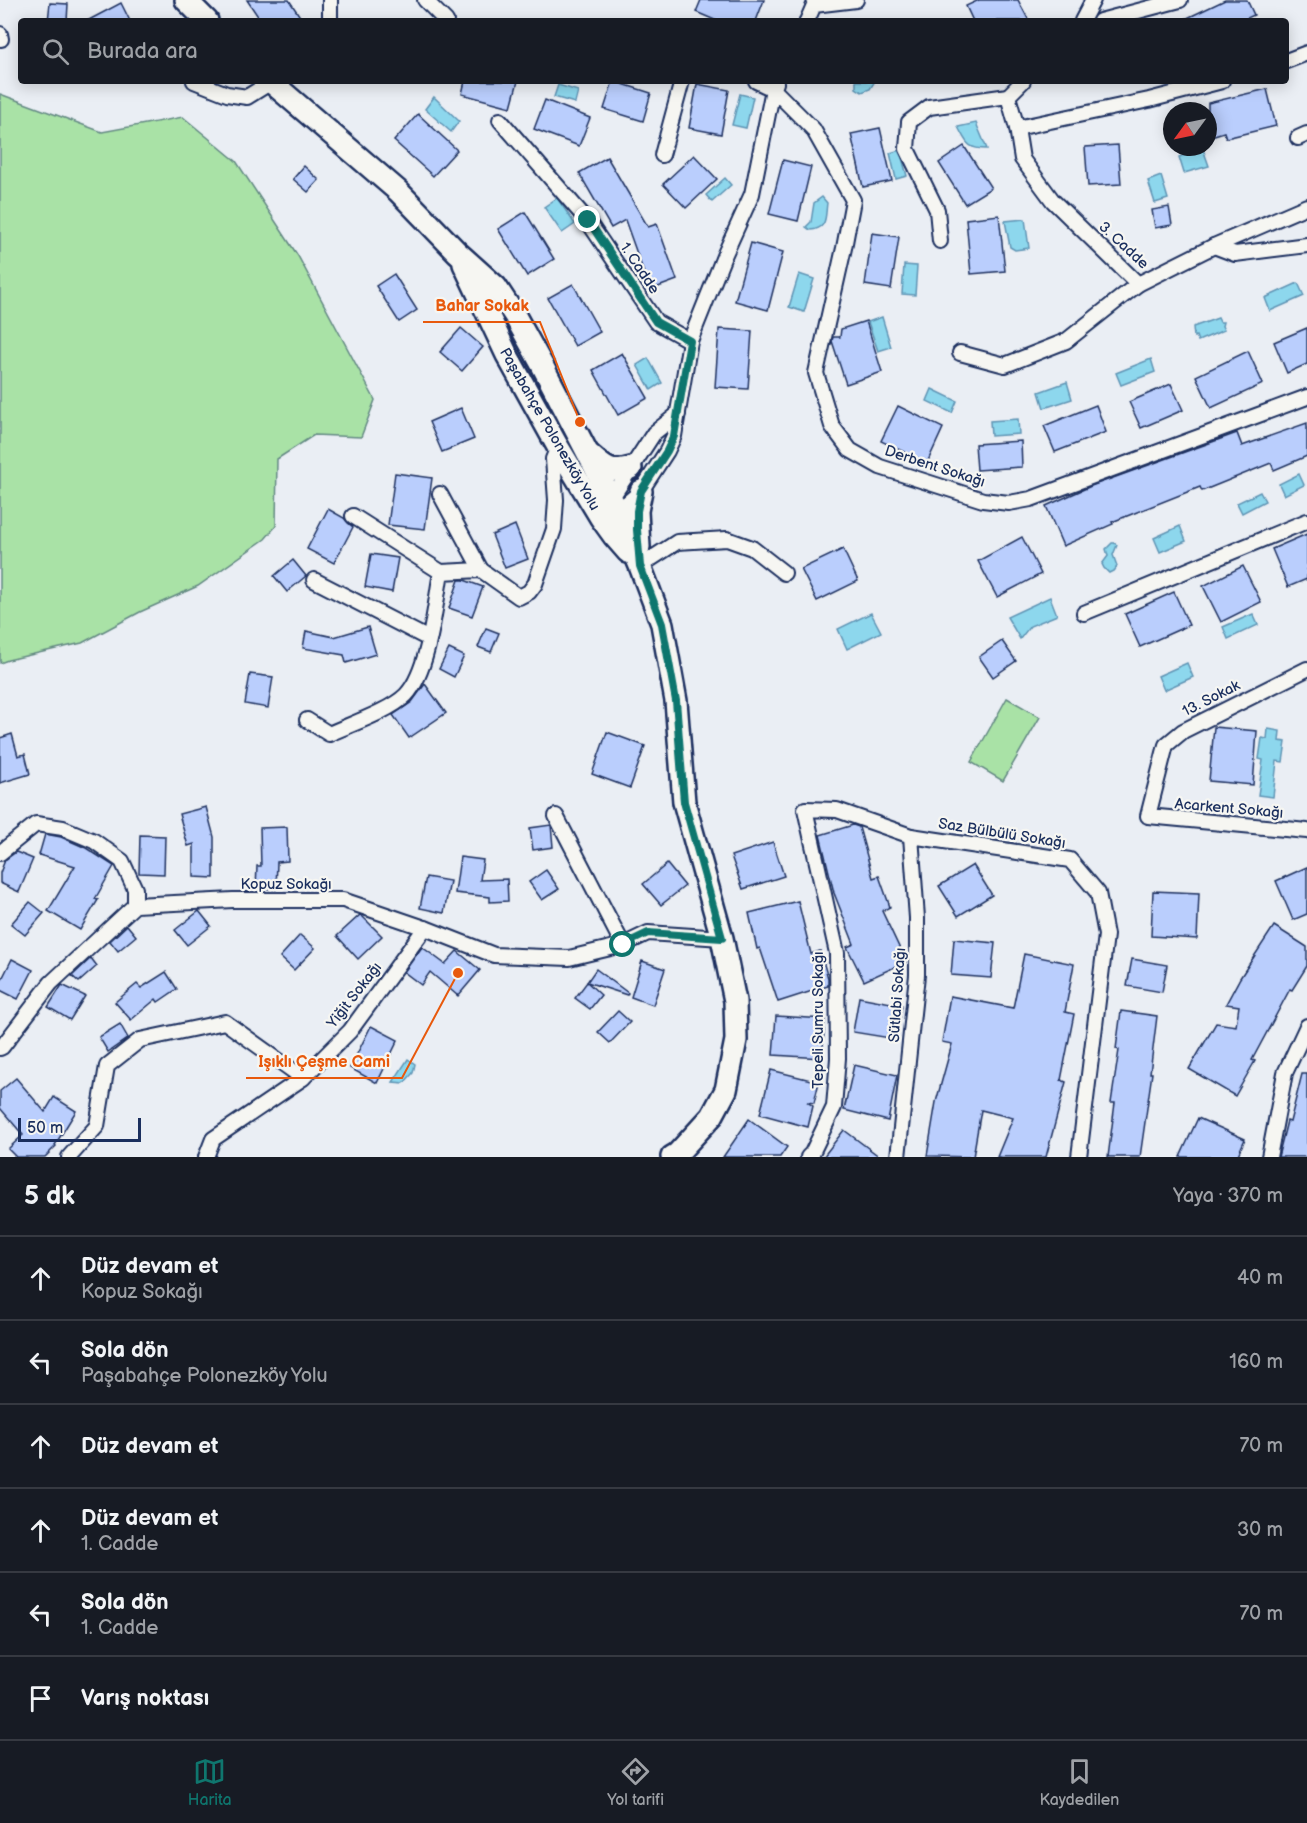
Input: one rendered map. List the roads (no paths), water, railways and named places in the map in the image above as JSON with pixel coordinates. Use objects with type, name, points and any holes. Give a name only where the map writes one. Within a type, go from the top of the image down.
[{"type":"main road","points":[[186,0],[204,18]]},
{"type":"main road","name":"Paşabahçe Polonezköy Yolu","points":[[274,84],[398,190],[458,252],[496,287],[515,316],[588,454],[609,508],[614,536],[640,566],[662,624],[676,701],[684,802],[722,938],[735,1002],[735,1040],[726,1090],[712,1116],[672,1157]]},
{"type":"main road","name":"Paşabahçe Polonezköy Yolu","points":[[458,252],[507,355],[558,447],[609,508]]},
{"type":"main road","points":[[528,393],[549,414],[598,497],[609,508]]},
{"type":"main road","points":[[588,454],[611,471],[632,468]]},
{"type":"main road","points":[[640,566],[637,511],[641,491]]},
{"type":"street","points":[[330,0],[330,18]]},
{"type":"street","points":[[425,0],[443,18]]},
{"type":"street","points":[[808,18],[813,2],[856,0]]},
{"type":"street","points":[[1084,18],[1093,0]]},
{"type":"street","points":[[1111,18],[1180,0]]},
{"type":"street","points":[[0,34],[1,39]]},
{"type":"street","points":[[1289,60],[1307,53]]},
{"type":"street","points":[[202,84],[227,94],[247,97],[266,84]]},
{"type":"street","points":[[662,154],[681,84]]},
{"type":"street","points":[[940,241],[937,210],[907,149],[909,122],[929,107],[1008,96],[1020,84]]},
{"type":"street","points":[[1017,128],[1149,100],[1210,84]]},
{"type":"street","points":[[609,508],[627,503],[641,491],[674,436],[690,341],[752,194],[775,85]]},
{"type":"street","name":"Derbent Sokağı","points":[[775,85],[813,129],[853,200],[816,373],[832,426],[850,450],[879,467],[983,500],[1009,503],[1030,499],[1307,398]]},
{"type":"street","name":"3. Cadde","points":[[1008,96],[1017,128],[1022,159],[1053,201],[1138,284],[1214,246],[1307,206]]},
{"type":"street","name":"1. Cadde","points":[[500,120],[588,220],[656,322],[690,341]]},
{"type":"street","points":[[1214,246],[1235,254],[1307,245]]},
{"type":"street","points":[[960,353],[1005,365],[1066,341],[1138,284]]},
{"type":"street","points":[[609,508],[654,433],[678,414]]},
{"type":"street","points":[[440,494],[482,570],[519,597],[529,592],[535,584],[554,529],[556,500],[553,459],[558,447]]},
{"type":"street","points":[[353,516],[441,572],[482,570]]},
{"type":"street","points":[[1084,614],[1307,521]]},
{"type":"street","points":[[640,566],[677,542],[727,539],[752,548],[784,573]]},
{"type":"street","points":[[307,720],[329,734],[390,707],[406,694],[421,674],[441,572]]},
{"type":"street","points":[[314,580],[429,639]]},
{"type":"street","name":"13. Sokak","points":[[1148,816],[1166,745],[1183,731],[1307,669]]},
{"type":"street","name":"Saz Bülbülü Sokağı","points":[[805,808],[837,810],[911,836],[1070,860],[1098,893],[1106,935],[1079,1157]]},
{"type":"street","name":"Tepeli Sumru Sokağı","points":[[805,808],[837,953],[838,1058],[834,1107],[808,1157]]},
{"type":"street","points":[[556,816],[623,945]]},
{"type":"street","name":"Acarkent Sokağı","points":[[1148,816],[1307,831]]},
{"type":"street","points":[[0,854],[36,824],[63,828],[94,841],[122,861],[135,889],[135,905],[51,983],[0,1048]]},
{"type":"street","name":"Sütlabi Sokağı","points":[[898,1157],[917,975],[917,918],[911,836]]},
{"type":"street","name":"Kopuz Sokağı","points":[[135,905],[233,900],[343,900],[494,955],[569,958],[623,945],[648,933],[722,938]]},
{"type":"street","name":"Yiğit Sokağı","points":[[206,1157],[213,1138],[303,1078],[350,1031],[425,928]]},
{"type":"street","points":[[69,1157],[97,1126],[107,1066],[140,1040],[225,1022],[303,1078]]},
{"type":"street","points":[[1269,1157],[1285,1073],[1307,1026]]},
{"type":"water","points":[[856,84],[873,84],[870,89],[862,92],[856,88]]},
{"type":"water","points":[[558,85],[578,91],[575,103],[554,97]]},
{"type":"water","points":[[740,94],[753,97],[746,128],[732,125]]},
{"type":"water","points":[[434,97],[459,121],[451,132],[425,109]]},
{"type":"water","points":[[976,123],[987,149],[975,148],[968,144],[958,127]]},
{"type":"water","points":[[900,150],[907,176],[896,179],[890,153]]},
{"type":"water","points":[[1205,156],[1209,166],[1184,173],[1179,157]]},
{"type":"water","points":[[1161,176],[1168,199],[1155,203],[1148,181]]},
{"type":"water","points":[[725,178],[731,185],[712,202],[706,195]]},
{"type":"water","points":[[822,197],[827,203],[825,221],[820,227],[810,230],[806,227],[811,222],[814,203]]},
{"type":"water","points":[[557,198],[575,224],[562,233],[544,207]]},
{"type":"water","points":[[1025,219],[1029,248],[1015,250],[1010,247],[1005,221]]},
{"type":"water","points":[[904,265],[917,266],[915,295],[902,294]]},
{"type":"water","points":[[799,274],[814,279],[804,312],[789,307]]},
{"type":"water","points":[[1298,283],[1304,296],[1270,311],[1265,298]]},
{"type":"water","points":[[882,317],[891,347],[878,351],[868,322]]},
{"type":"water","points":[[1218,318],[1220,322],[1223,322],[1224,330],[1198,341],[1196,336],[1194,337],[1193,327]]},
{"type":"water","points":[[648,358],[662,383],[651,390],[637,365]]},
{"type":"water","points":[[1151,359],[1155,372],[1121,385],[1116,373]]},
{"type":"water","points":[[1067,382],[1072,399],[1044,408],[1039,392]]},
{"type":"water","points":[[932,389],[957,401],[952,413],[927,401]]},
{"type":"water","points":[[1018,419],[1019,434],[991,436],[990,421]]},
{"type":"water","points":[[1299,474],[1304,485],[1284,495],[1279,484]]},
{"type":"water","points":[[1260,492],[1265,501],[1242,513],[1237,503]]},
{"type":"water","points":[[1180,526],[1186,541],[1160,552],[1154,538]]},
{"type":"water","points":[[1112,543],[1117,545],[1113,555],[1117,566],[1109,573],[1102,564],[1108,556],[1106,549]]},
{"type":"water","points":[[1050,597],[1057,615],[1030,626],[1020,639],[1007,617]]},
{"type":"water","points":[[871,613],[881,632],[847,649],[838,629]]},
{"type":"water","points":[[1253,614],[1258,625],[1228,639],[1223,627]]},
{"type":"water","points":[[1187,663],[1193,677],[1164,690],[1158,676]]},
{"type":"water","points":[[1268,729],[1280,731],[1279,741],[1286,742],[1283,762],[1277,761],[1273,797],[1258,795],[1263,760],[1259,759],[1262,738],[1267,739]]},
{"type":"water","points":[[408,1059],[415,1064],[413,1073],[404,1083],[393,1082]]},
{"type":"place","name":"Bahar Sokak","points":[[580,422]]},
{"type":"place","name":"Işıklı Çeşme Cami","points":[[458,973]]}]
